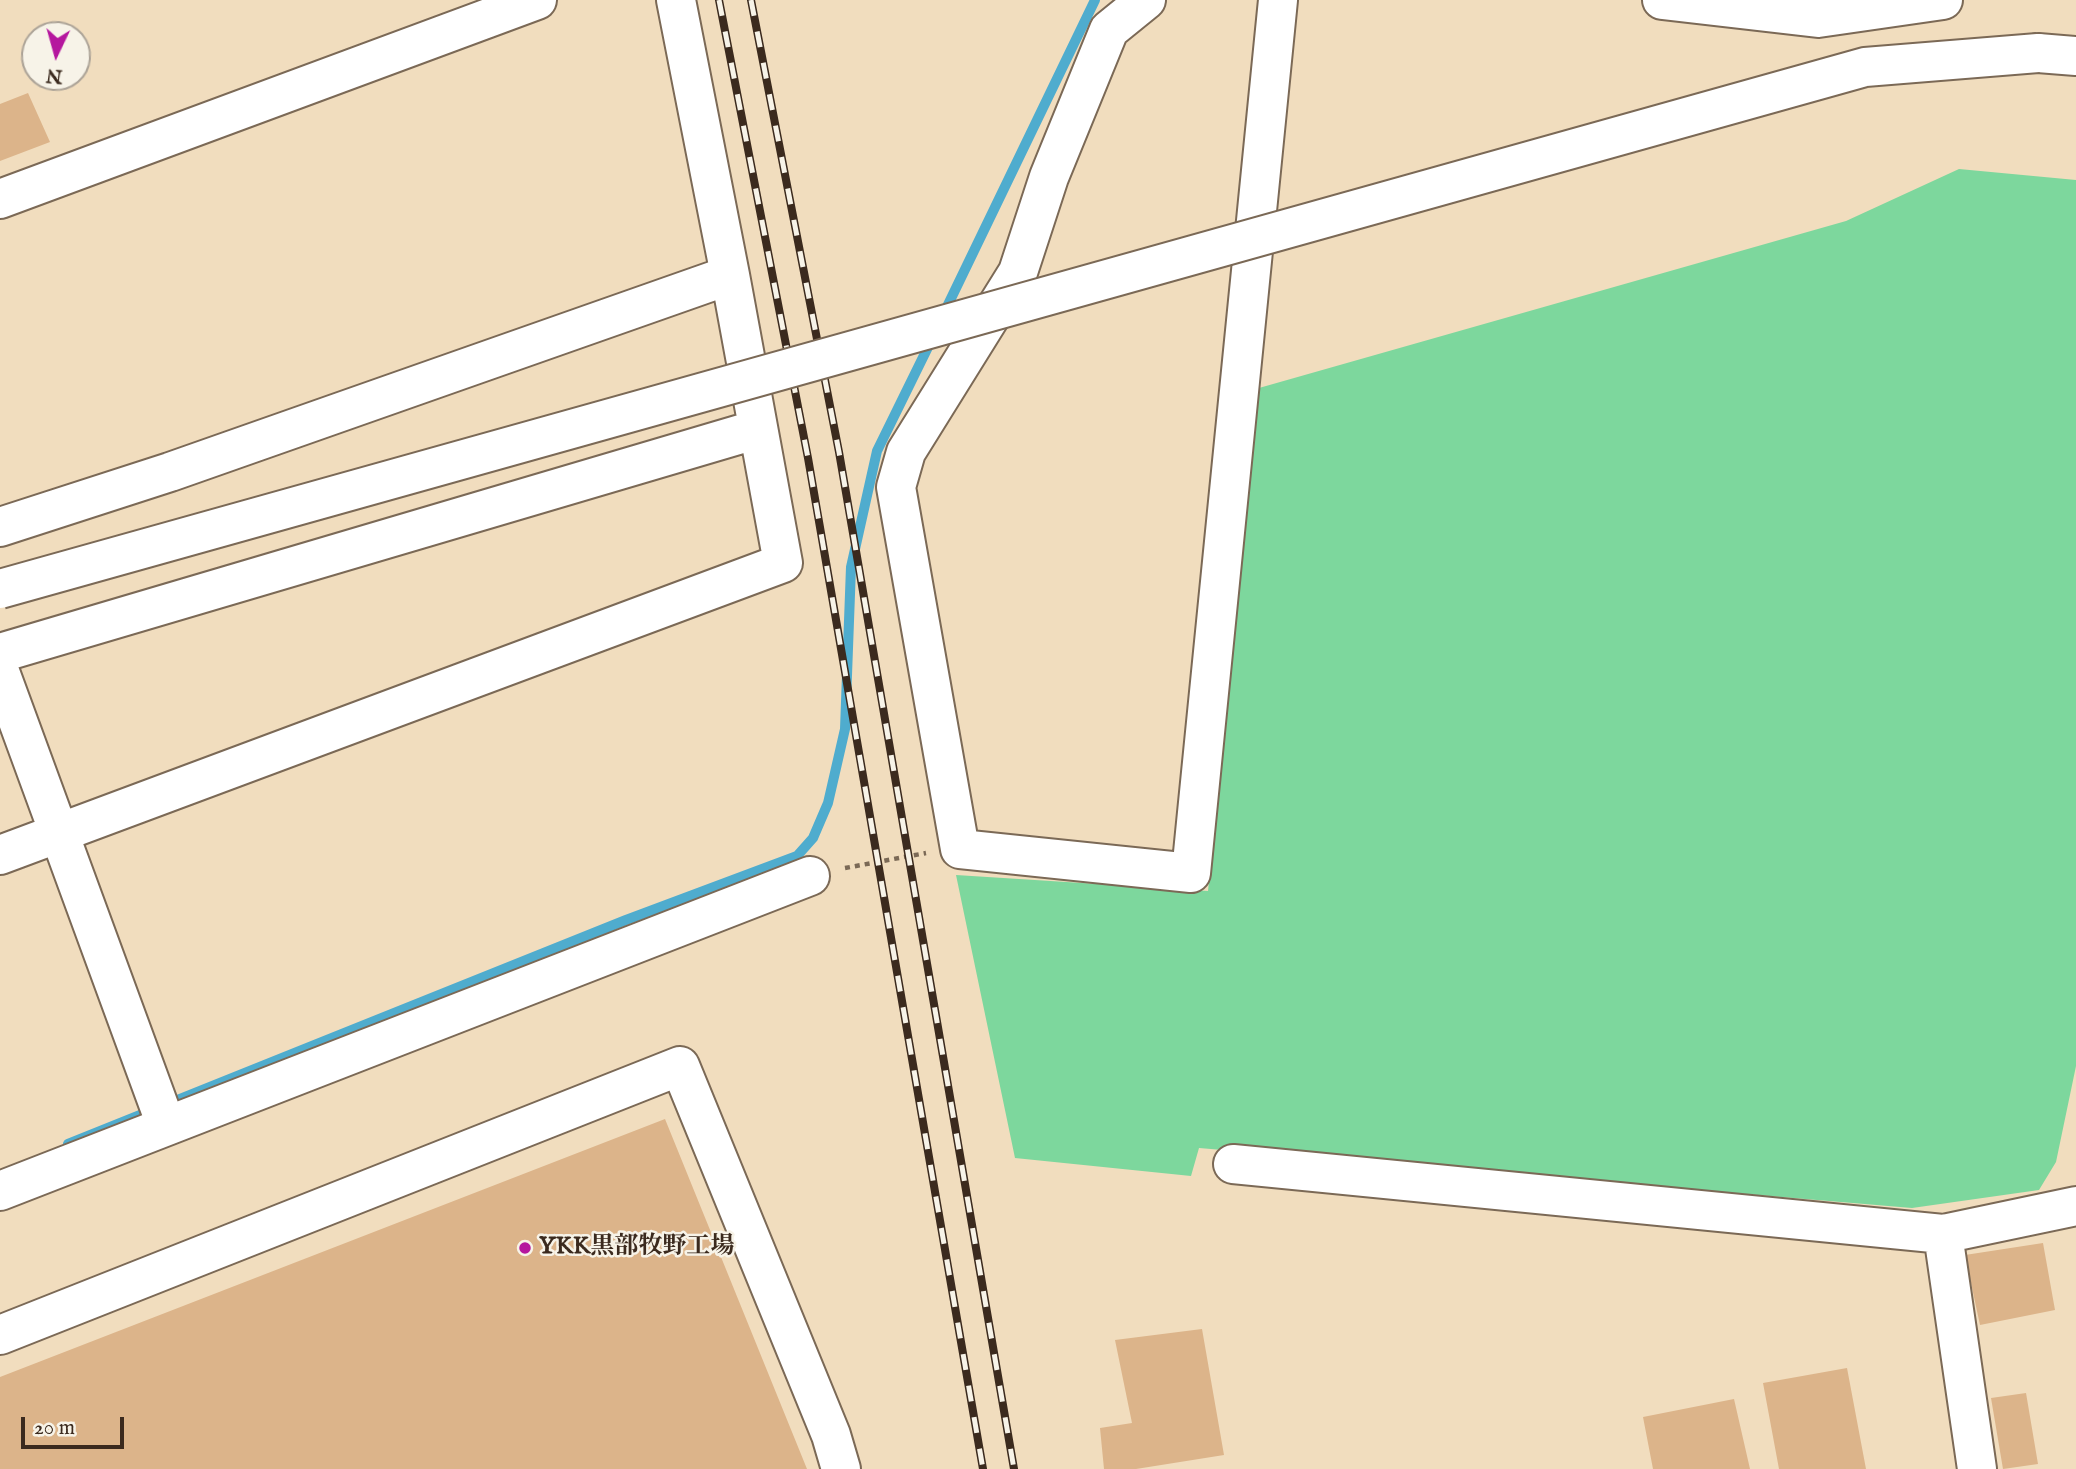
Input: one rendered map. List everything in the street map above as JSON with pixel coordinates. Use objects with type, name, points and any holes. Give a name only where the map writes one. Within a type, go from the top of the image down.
[{"type":"street","points":[[0,199],[537,0]]},
{"type":"street","points":[[0,855],[783,563],[676,0]]},
{"type":"street","points":[[1146,0],[1109,30],[1049,177],[1018,272],[906,452],[896,487],[960,849],[1191,873],[1278,0]]},
{"type":"street","points":[[1662,0],[1818,18],[1943,0]]},
{"type":"street","points":[[0,589],[1865,67],[2038,53],[2076,56]]},
{"type":"street","points":[[0,527],[170,472],[730,275]]},
{"type":"street","points":[[0,653],[758,429]]},
{"type":"street","points":[[0,671],[166,1125]]},
{"type":"street","points":[[0,1191],[810,876]]},
{"type":"street","points":[[0,1335],[680,1066],[831,1435],[841,1469]]},
{"type":"street","points":[[1233,1164],[1943,1234],[2076,1206]]},
{"type":"street","points":[[1943,1234],[1977,1469]]},
{"type":"path","points":[[810,876],[897,857],[960,849]]},
{"type":"green space","points":[[1959,169],[2076,180],[2076,1066],[2056,1162],[2039,1190],[1912,1208],[1199,1148],[1191,1176],[1015,1158],[956,875],[1208,891],[1259,388],[1846,221]]},
{"type":"building","points":[[28,93],[50,142],[0,161],[0,104]]},
{"type":"building","name":"YKK黒部牧野工場","points":[[665,1119],[807,1469],[0,1469],[0,1377]]},
{"type":"building","points":[[2043,1243],[2055,1310],[1980,1325],[1965,1255]]},
{"type":"building","points":[[1202,1329],[1224,1455],[1136,1469],[1104,1469],[1100,1428],[1132,1423],[1115,1340]]},
{"type":"building","points":[[1847,1368],[1866,1469],[1779,1469],[1763,1383]]},
{"type":"building","points":[[2026,1393],[2038,1464],[2003,1469],[1991,1398]]},
{"type":"building","points":[[1734,1399],[1750,1469],[1653,1469],[1643,1417]]},
{"type":"waterway","points":[[943,315],[1095,0]]},
{"type":"waterway","points":[[68,1144],[626,920],[797,856],[813,838],[828,803],[845,729],[851,567],[877,451],[932,339]]},
{"type":"railway","points":[[719,0],[808,458],[983,1469]]},
{"type":"railway","points":[[751,0],[839,452],[1014,1469]]},
{"type":"place","name":"YKK黒部牧野工場","points":[[525,1248]]}]
